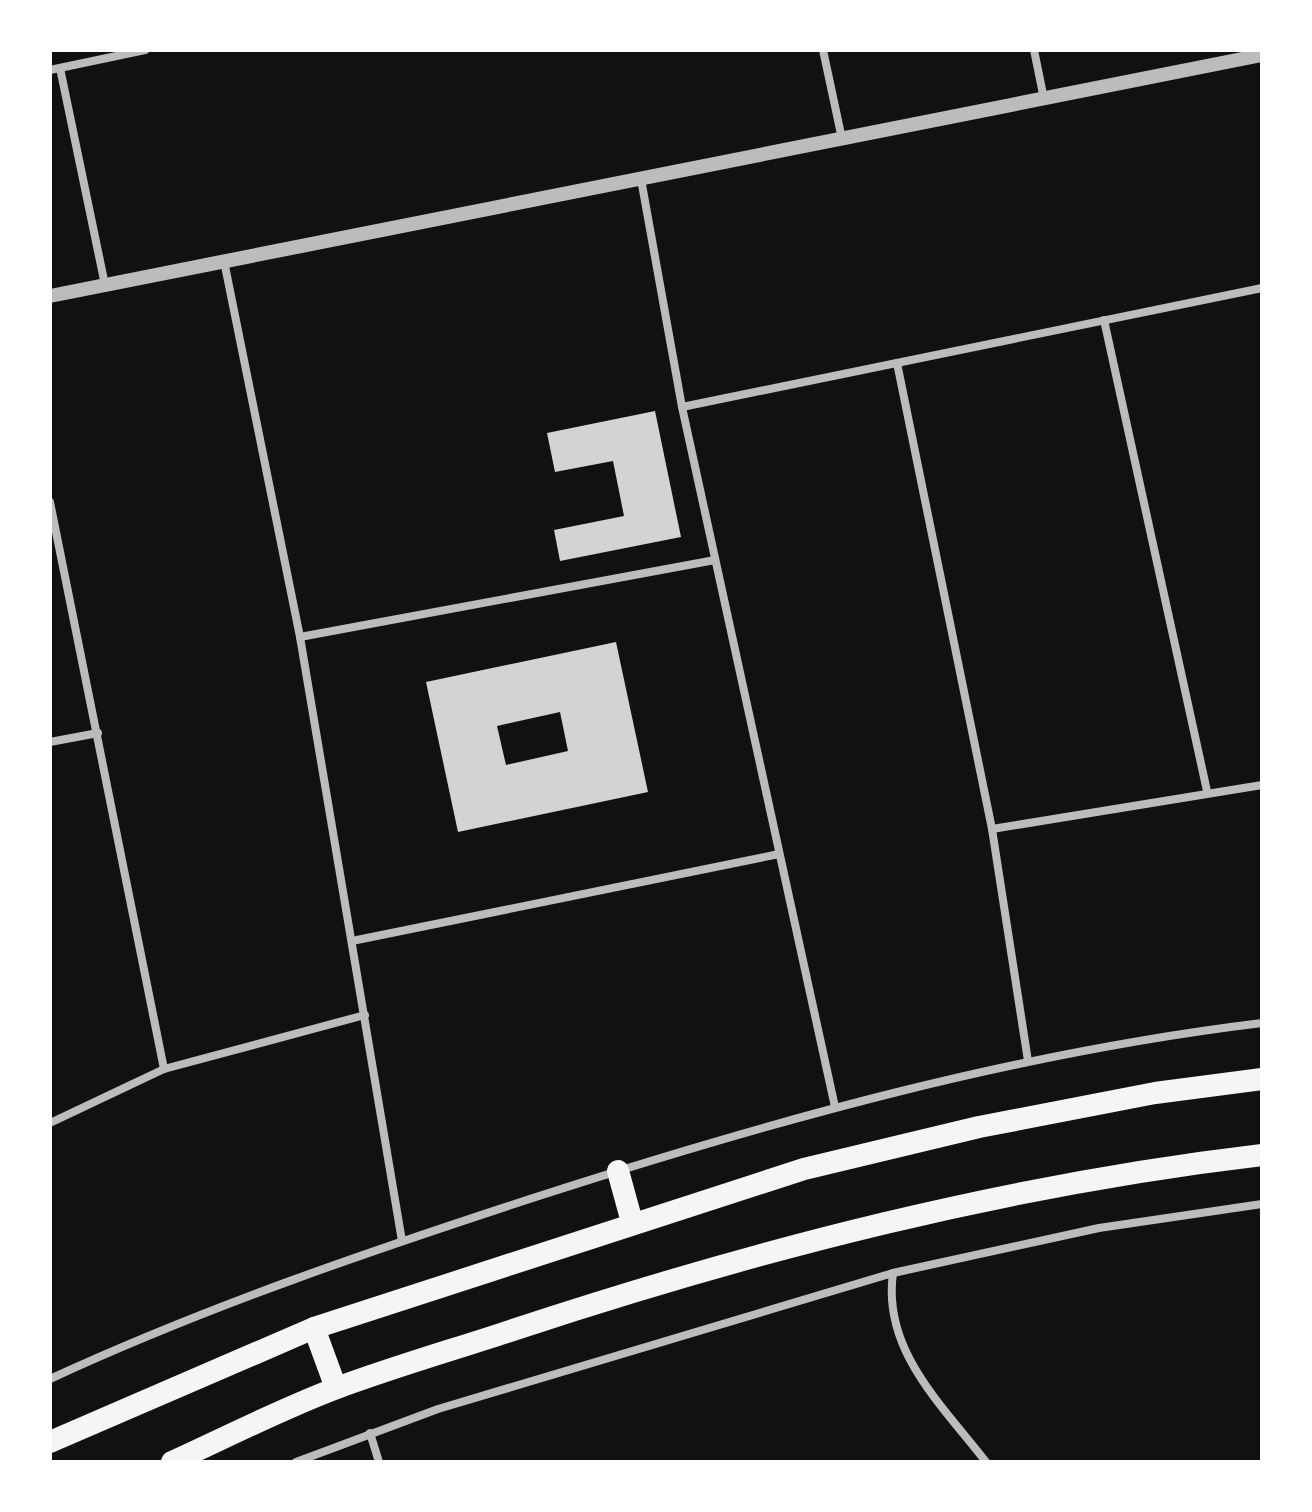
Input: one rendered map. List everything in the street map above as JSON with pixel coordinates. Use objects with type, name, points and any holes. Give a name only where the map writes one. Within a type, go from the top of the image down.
[{"type":"highway","points":[[50,1442],[314,1328],[632,1222],[804,1169],[979,1127],[1155,1093],[1262,1079]]},
{"type":"highway","points":[[172,1462],[336,1388],[628,1292],[774,1250],[922,1214],[1071,1184],[1262,1155]]},
{"type":"highway","points":[[618,1171],[632,1222]]},
{"type":"highway","points":[[314,1328],[336,1388]]},
{"type":"street","points":[[50,70],[145,50]]},
{"type":"street","points":[[823,50],[842,139]]},
{"type":"street","points":[[1034,50],[1044,99]]},
{"type":"street","points":[[50,296],[1262,55]]},
{"type":"street","points":[[60,68],[105,285]]},
{"type":"street","points":[[641,179],[682,407],[835,1107]]},
{"type":"street","points":[[224,261],[300,637],[402,1241]]},
{"type":"street","points":[[682,407],[1262,288]]},
{"type":"street","points":[[1104,320],[1207,791]]},
{"type":"street","points":[[897,363],[992,829],[1028,1061]]},
{"type":"street","points":[[50,502],[164,1069]]},
{"type":"street","points":[[300,637],[715,560]]},
{"type":"street","points":[[50,742],[98,733]]},
{"type":"street","points":[[992,829],[1207,791],[1262,785]]},
{"type":"street","points":[[352,941],[779,854]]},
{"type":"street","points":[[50,1123],[164,1069],[365,1015]]},
{"type":"street","points":[[50,1379],[225,1306],[402,1241],[618,1171],[835,1107],[1028,1061],[1262,1023]]},
{"type":"street","points":[[296,1462],[370,1433],[893,1273],[1099,1228],[1262,1204]]},
{"type":"street","points":[[893,1273],[889,1300],[904,1351],[986,1462]]},
{"type":"street","points":[[370,1433],[379,1462]]},
{"type":"building","points":[[655,411],[681,537],[560,561],[554,530],[624,516],[613,461],[555,472],[547,433]]},
{"type":"building","points":[[616,642],[648,792],[458,832],[426,682]],"holes":[[[560,712],[568,751],[506,765],[497,726]]]}]
